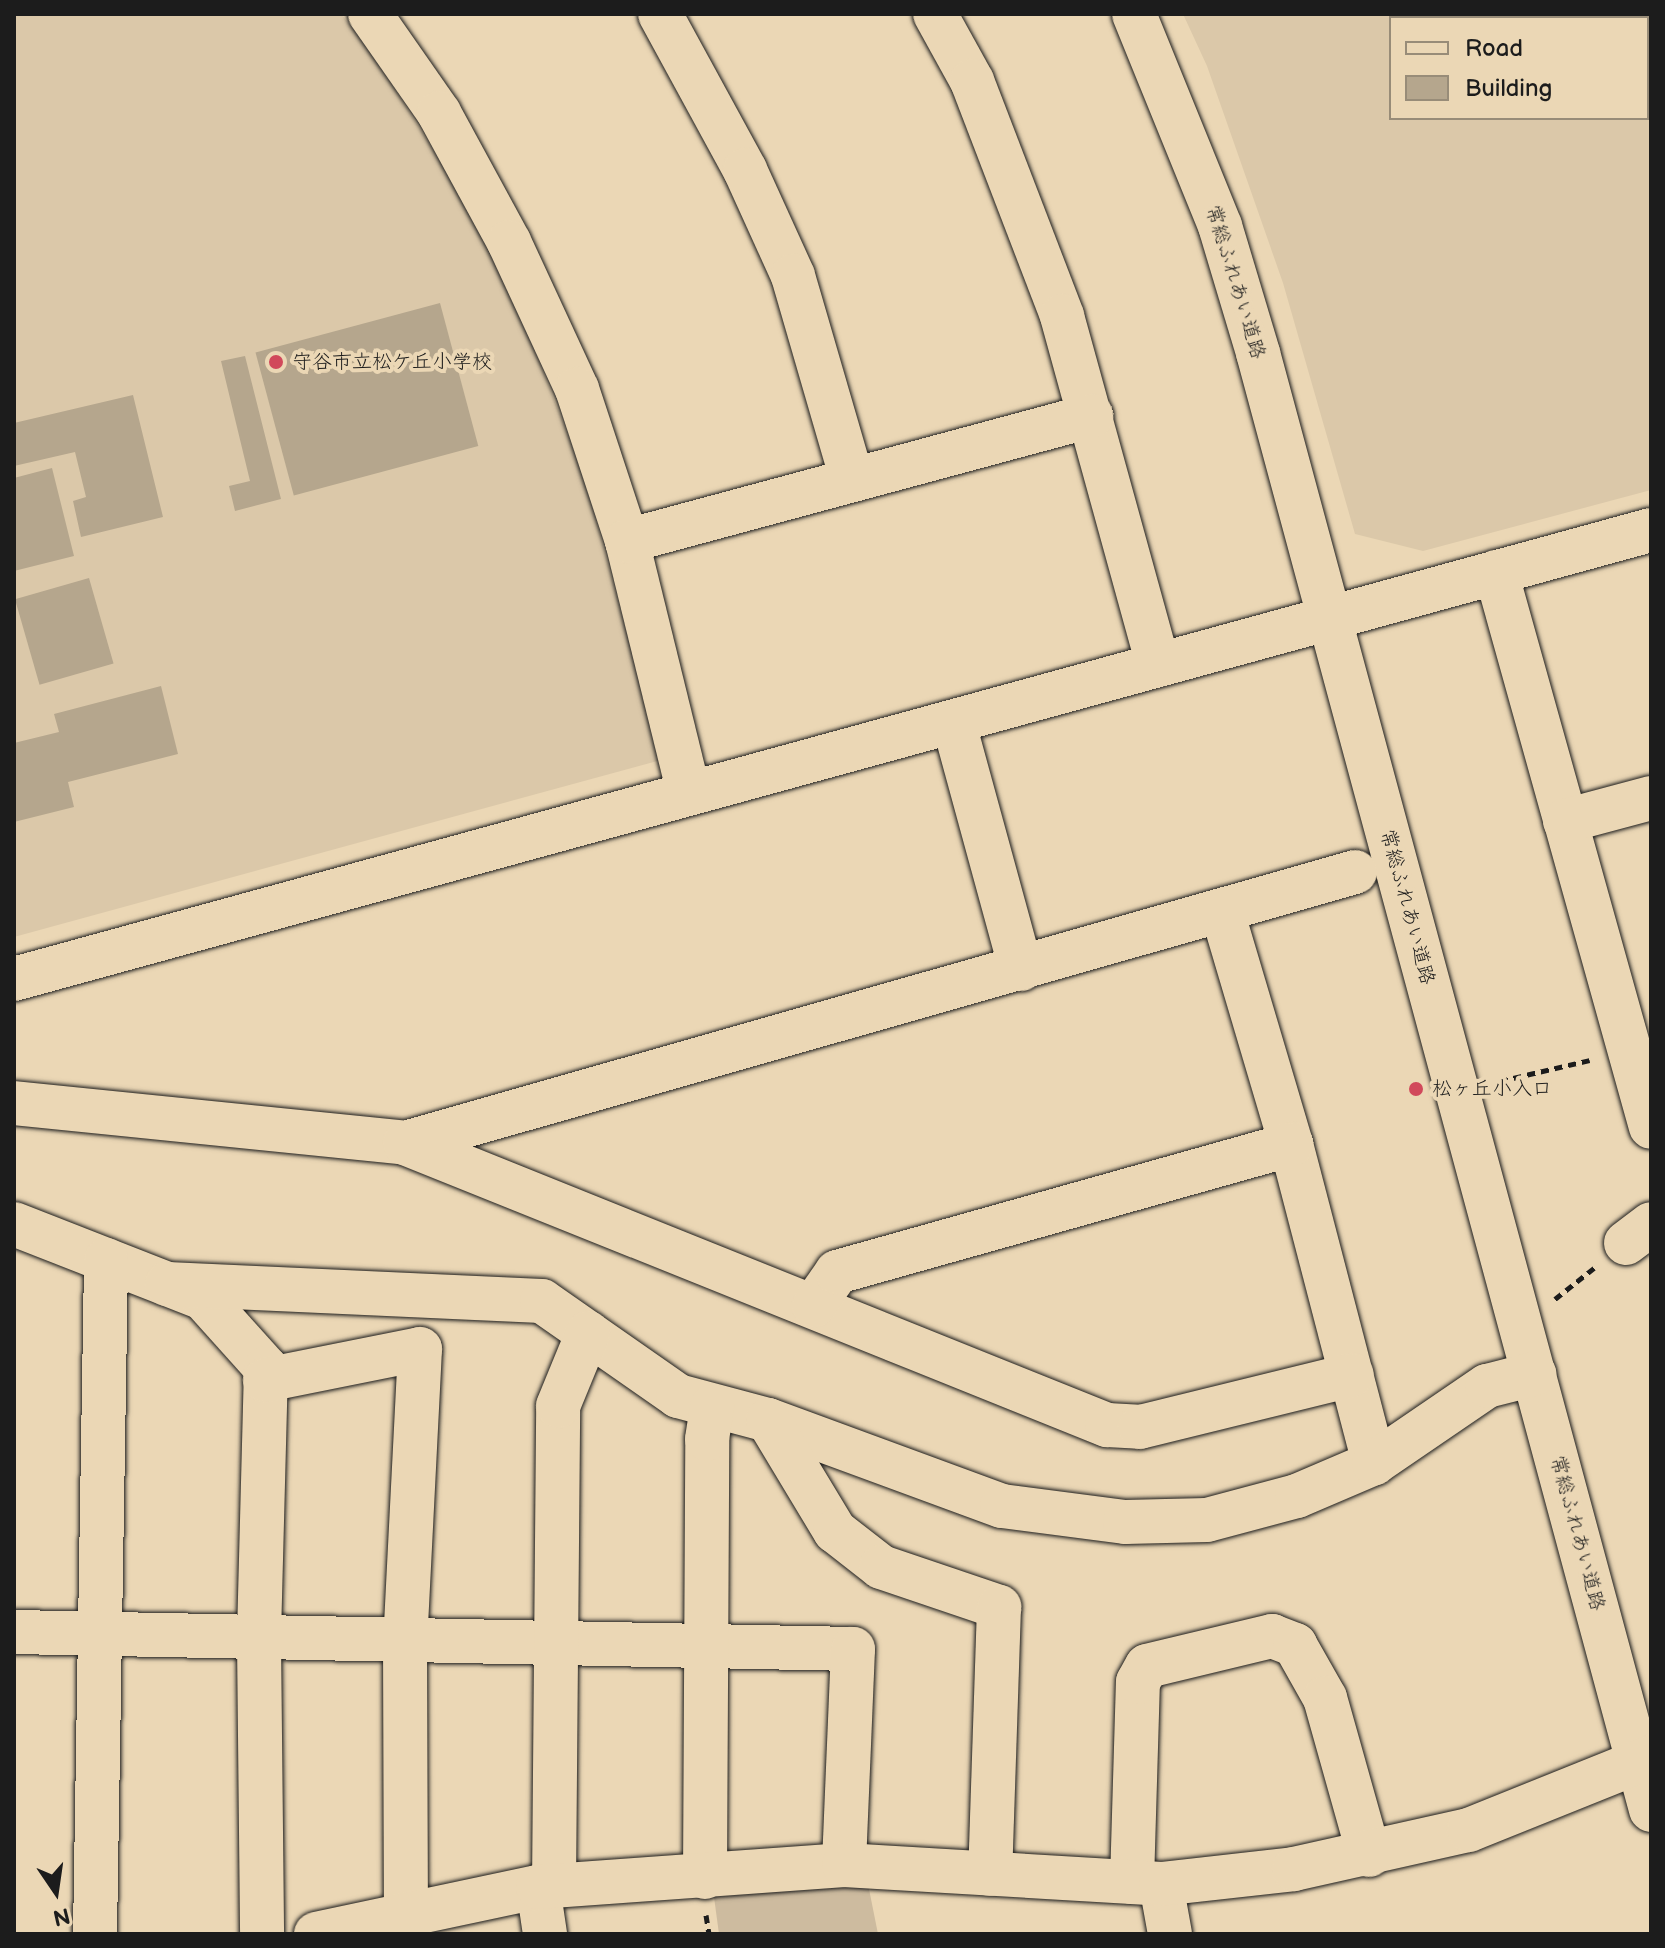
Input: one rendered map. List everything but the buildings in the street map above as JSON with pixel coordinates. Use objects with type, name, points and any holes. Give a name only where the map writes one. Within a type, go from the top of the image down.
[{"type":"street","points":[[370,14],[439,113],[509,242],[577,389],[627,541],[689,794]]},
{"type":"street","points":[[660,14],[745,170],[793,276],[852,479]]},
{"type":"street","points":[[935,14],[972,81],[1036,242],[1091,416],[1158,665]]},
{"type":"street","name":"常総ふれあい道路","points":[[1134,14],[1220,226],[1534,1374],[1645,1760],[1651,1810]]},
{"type":"street","points":[[627,541],[1091,416]]},
{"type":"street","points":[[14,979],[954,724],[1329,617],[1651,530]]},
{"type":"street","points":[[1496,572],[1565,821],[1640,1048],[1651,1127]]},
{"type":"street","points":[[954,724],[1021,969]]},
{"type":"street","points":[[1565,821],[1651,798]]},
{"type":"street","points":[[405,1143],[1355,872]]},
{"type":"street","points":[[1222,911],[1291,1144],[1374,1463]]},
{"type":"street","points":[[14,1103],[405,1143],[1107,1425],[1140,1427],[1352,1375]]},
{"type":"street","points":[[814,1305],[837,1272],[1291,1144]]},
{"type":"street","points":[[14,1224],[203,1298],[266,1368],[259,1640],[262,1934]]},
{"type":"street","points":[[95,1934],[106,1260]]},
{"type":"street","points":[[167,1284],[542,1301],[678,1396],[768,1420],[1002,1506],[1125,1522],[1207,1520],[1297,1496],[1374,1463],[1487,1386],[1534,1374]]},
{"type":"street","points":[[545,1934],[557,1645],[558,1406],[588,1333]]},
{"type":"street","points":[[265,1380],[420,1349],[405,1642],[406,1916]]},
{"type":"street","points":[[705,1877],[707,1439],[712,1406]]},
{"type":"street","points":[[768,1420],[835,1531],[881,1567],[999,1607],[990,1874]]},
{"type":"street","points":[[14,1632],[100,1637],[853,1649],[844,1865]]},
{"type":"street","points":[[1170,1934],[1147,1883],[1138,1682],[1147,1666],[1272,1636],[1295,1645],[1320,1688],[1369,1855]]},
{"type":"street","points":[[325,1933],[546,1887],[844,1865],[1147,1883],[1369,1855],[1469,1830],[1645,1760]]},
{"type":"path","points":[[1500,1081],[1640,1048]]},
{"type":"path","points":[[1553,1300],[1639,1234]]},
{"type":"shaded area","name":"守谷市立松ケ丘小学校","points":[[14,14],[341,14],[369,48],[494,247],[584,476],[661,760],[14,937]]},
{"type":"shaded area","points":[[1183,14],[1651,14],[1651,490],[1423,551],[1355,534],[1283,283],[1207,66]]},
{"type":"shaded area","points":[[868,1884],[878,1934],[719,1934],[714,1897]]},
{"type":"place","name":"守谷市立松ケ丘小学校","points":[[276,362]]},
{"type":"place","name":"松ヶ丘小入口","points":[[1416,1089]]}]
